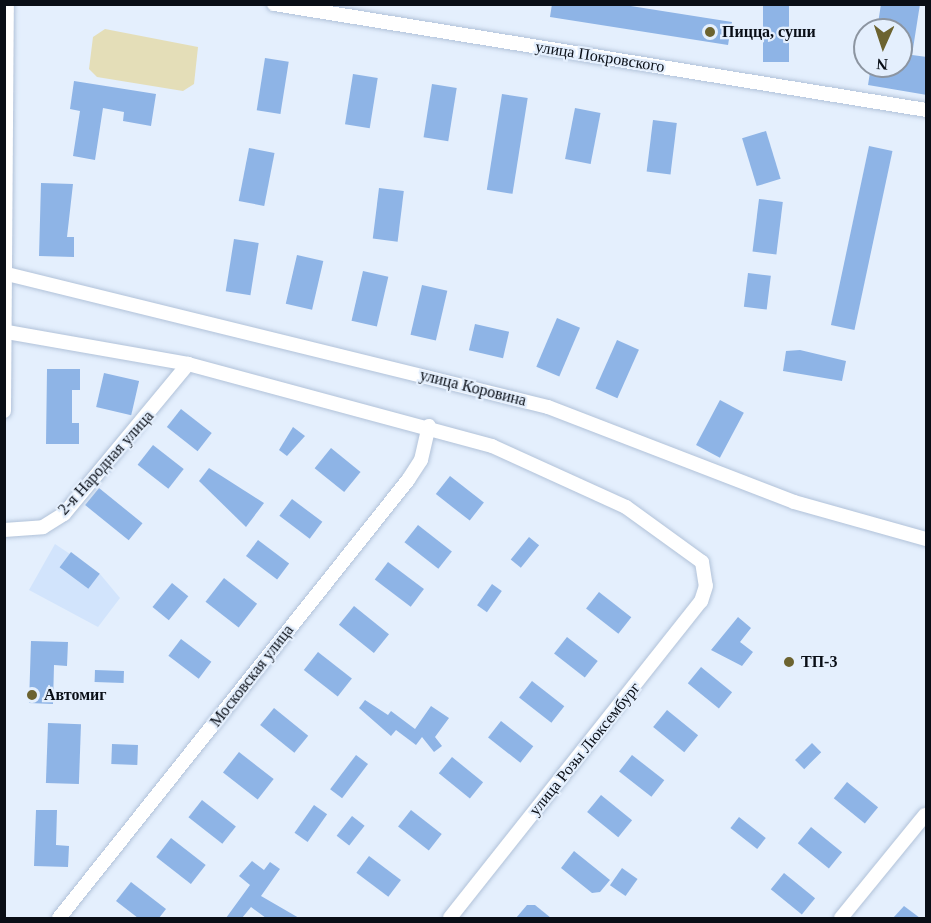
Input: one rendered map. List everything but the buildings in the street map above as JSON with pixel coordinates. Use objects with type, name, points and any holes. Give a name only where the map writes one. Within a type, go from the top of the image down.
[{"type":"street","points":[[4,411],[7,332],[7,4]]},
{"type":"street","name":"улица Покровского","points":[[274,4],[927,110]]},
{"type":"street","name":"улица Коровина","points":[[7,274],[548,407],[794,502],[927,539]]},
{"type":"street","points":[[7,332],[188,364],[429,426]]},
{"type":"street","name":"2-я Народная улица","points":[[4,530],[43,527],[64,514],[188,364]]},
{"type":"street","name":"улица Розы Люксембург","points":[[429,426],[529,459],[609,498],[694,553],[706,573],[702,601],[450,918]]},
{"type":"street","name":"Московская улица","points":[[59,918],[408,480],[421,460],[429,426]]},
{"type":"street","points":[[841,918],[925,815]]},
{"type":"shaded area","points":[[105,29],[198,47],[194,84],[183,91],[97,77],[89,69],[93,37]]},
{"type":"shaded area","points":[[55,544],[100,574],[120,598],[98,627],[29,590]]},
{"type":"place","name":"Пицца, суши","points":[[710,32]]},
{"type":"place","name":"ТП-3","points":[[789,662]]},
{"type":"place","name":"Автомиг","points":[[32,695]]}]
